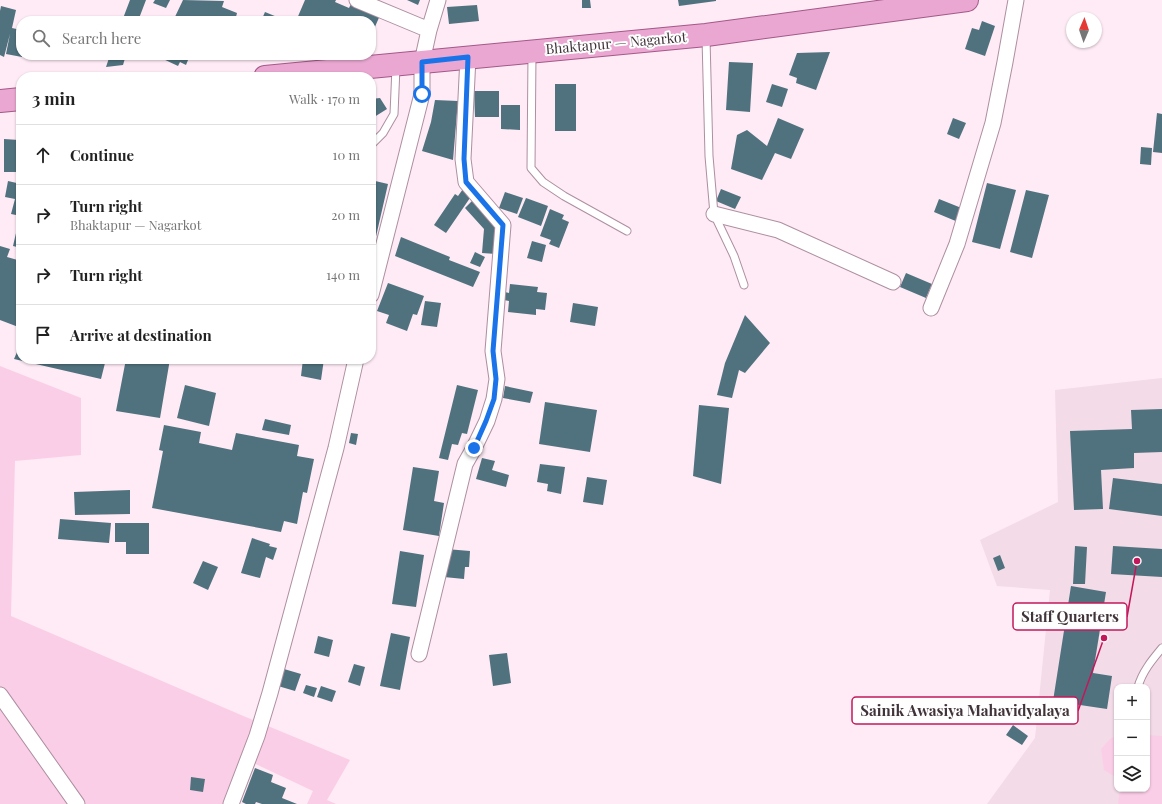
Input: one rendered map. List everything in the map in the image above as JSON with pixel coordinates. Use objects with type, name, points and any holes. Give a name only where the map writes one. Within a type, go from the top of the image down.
[{"type":"main road","name":"Bhaktapur — Nagarkot","points":[[315,72],[706,35],[967,0]]},
{"type":"main road","points":[[0,101],[16,99]]},
{"type":"street","points":[[357,0],[429,30]]},
{"type":"street","points":[[376,275],[422,94],[422,62],[429,30],[438,0]]},
{"type":"street","points":[[931,308],[957,244],[993,123],[1006,62],[1016,0]]},
{"type":"street","points":[[419,654],[465,464],[486,421],[494,399],[496,379],[493,351],[503,225],[466,182],[464,159],[468,57]]},
{"type":"street","points":[[714,214],[778,230],[893,282]]},
{"type":"street","points":[[231,804],[257,736],[270,693],[336,448],[355,364]]},
{"type":"street","points":[[0,695],[77,804]]},
{"type":"lane","points":[[706,35],[709,156],[714,214],[734,256],[744,285]]},
{"type":"lane","points":[[532,51],[531,168],[543,182],[564,196],[627,231]]},
{"type":"lane","points":[[376,140],[383,133],[394,114],[396,64]]},
{"type":"lane","points":[[1139,684],[1151,660],[1162,648]]},
{"type":"shaded area","points":[[0,366],[81,398],[81,455],[15,461],[11,616],[350,760],[327,800],[336,804],[307,804],[313,791],[245,759],[224,804],[0,804]]},
{"type":"shaded area","points":[[1162,378],[1162,804],[987,804],[1035,738],[1050,590],[997,586],[980,540],[1058,502],[1055,390]]},
{"type":"shaded area","points":[[1150,735],[1162,736],[1162,804],[1118,804],[1120,792],[1150,792]]},
{"type":"shaded area","points":[[1111,738],[1114,738],[1114,776],[1104,770],[1101,749]]},
{"type":"building","points":[[130,0],[146,0],[140,16],[124,16]]},
{"type":"building","points":[[155,0],[170,0],[166,8],[153,3]]},
{"type":"building","points":[[183,0],[224,1],[222,7],[237,13],[236,16],[175,16]]},
{"type":"building","points":[[305,0],[336,0],[335,2],[349,8],[351,4],[381,13],[376,24],[376,16],[298,16]]},
{"type":"building","points":[[407,0],[420,0],[418,5]]},
{"type":"building","points":[[582,0],[590,0],[591,8],[582,8]]},
{"type":"building","points":[[678,0],[716,0],[716,1],[679,6]]},
{"type":"building","points":[[477,5],[479,21],[449,24],[447,7]]},
{"type":"building","points":[[1,6],[16,10],[12,28],[16,29],[16,56],[6,54],[10,34],[4,57],[0,55]]},
{"type":"building","points":[[265,12],[275,16],[263,16]]},
{"type":"building","points":[[982,21],[995,26],[985,56],[965,49],[972,28],[979,30]]},
{"type":"building","points":[[830,52],[816,90],[796,83],[797,78],[789,75],[797,53]]},
{"type":"building","points":[[108,60],[124,60],[123,65],[106,67]]},
{"type":"building","points":[[165,60],[188,60],[186,65],[180,62],[178,66]]},
{"type":"building","points":[[729,62],[753,63],[750,112],[726,110]]},
{"type":"building","points":[[555,84],[576,84],[576,131],[555,131]]},
{"type":"building","points":[[772,84],[788,89],[782,107],[766,102]]},
{"type":"building","points":[[474,91],[499,91],[499,117],[475,117]]},
{"type":"building","points":[[376,98],[380,98],[387,109],[376,116]]},
{"type":"building","points":[[435,100],[458,101],[453,160],[422,151],[431,122]]},
{"type":"building","points":[[501,105],[520,105],[520,130],[501,129]]},
{"type":"building","points":[[1157,113],[1162,114],[1162,153],[1153,152]]},
{"type":"building","points":[[778,118],[804,129],[791,159],[775,153],[762,180],[731,169],[737,135],[747,130],[767,146]]},
{"type":"building","points":[[953,118],[966,123],[959,139],[947,134]]},
{"type":"building","points":[[4,139],[16,140],[16,172],[4,172]]},
{"type":"building","points":[[1141,147],[1152,148],[1151,165],[1140,164]]},
{"type":"building","points":[[8,181],[16,183],[16,215],[11,214],[15,199],[5,197]]},
{"type":"building","points":[[376,181],[388,184],[376,236]]},
{"type":"building","points":[[987,183],[1016,190],[1000,249],[972,242]]},
{"type":"building","points":[[463,189],[472,195],[446,233],[434,225],[455,194],[458,196]]},
{"type":"building","points":[[721,189],[741,197],[735,209],[716,201]]},
{"type":"building","points":[[1026,190],[1049,195],[1032,258],[1010,252]]},
{"type":"building","points":[[505,192],[523,198],[517,214],[499,208]]},
{"type":"building","points":[[526,198],[548,206],[541,226],[518,217]]},
{"type":"building","points":[[939,199],[964,209],[958,222],[934,212]]},
{"type":"building","points":[[473,200],[498,227],[496,254],[482,253],[484,229],[465,208]]},
{"type":"building","points":[[550,209],[564,215],[562,219],[569,222],[559,248],[549,244],[551,240],[540,236]]},
{"type":"building","points":[[16,233],[16,247],[13,246]]},
{"type":"building","points":[[401,237],[450,257],[449,260],[480,272],[473,287],[395,256]]},
{"type":"building","points":[[532,241],[546,245],[542,262],[527,258]]},
{"type":"building","points":[[0,246],[10,249],[7,257],[16,260],[16,326],[0,320]]},
{"type":"building","points":[[475,252],[485,257],[480,267],[470,263]]},
{"type":"building","points":[[906,273],[932,284],[926,298],[900,287]]},
{"type":"building","points":[[388,283],[424,296],[417,315],[413,314],[407,331],[386,323],[389,315],[377,311]]},
{"type":"building","points":[[510,284],[538,287],[537,292],[547,293],[545,310],[536,309],[536,315],[508,312],[509,301],[504,300],[505,292],[509,293]]},
{"type":"building","points":[[425,301],[441,303],[437,327],[421,325]]},
{"type":"building","points":[[573,303],[598,307],[595,326],[570,322]]},
{"type":"building","points":[[745,315],[770,343],[745,373],[739,370],[732,398],[717,395],[725,363]]},
{"type":"building","points":[[36,364],[105,364],[101,379]]},
{"type":"building","points":[[125,364],[169,364],[160,418],[116,411]]},
{"type":"building","points":[[302,364],[323,364],[321,380],[301,376]]},
{"type":"building","points":[[185,385],[216,393],[209,426],[177,418]]},
{"type":"building","points":[[457,385],[478,390],[467,434],[462,433],[458,445],[452,444],[448,460],[439,458]]},
{"type":"building","points":[[505,386],[533,392],[530,403],[503,398]]},
{"type":"building","points":[[545,402],[597,410],[590,452],[539,444]]},
{"type":"building","points":[[699,405],[729,408],[721,484],[693,476]]},
{"type":"building","points":[[1162,409],[1162,452],[1134,453],[1134,468],[1101,470],[1103,509],[1074,510],[1070,431],[1132,429],[1131,410]]},
{"type":"building","points":[[265,419],[291,425],[289,435],[262,430]]},
{"type":"building","points":[[164,425],[201,432],[199,443],[232,450],[236,433],[299,445],[297,456],[314,459],[307,493],[303,492],[297,524],[284,521],[281,532],[152,508],[163,451],[159,450]]},
{"type":"building","points":[[351,433],[358,434],[356,445],[349,443]]},
{"type":"building","points":[[482,458],[495,461],[492,470],[509,475],[506,487],[476,479]]},
{"type":"building","points":[[540,464],[565,467],[561,494],[547,491],[548,484],[537,482]]},
{"type":"building","points":[[413,467],[439,471],[434,501],[444,503],[439,536],[403,530]]},
{"type":"building","points":[[587,477],[607,480],[603,505],[583,502]]},
{"type":"building","points":[[1113,478],[1162,484],[1162,516],[1109,509]]},
{"type":"building","points":[[130,490],[130,514],[75,515],[74,492]]},
{"type":"building","points":[[60,519],[111,523],[109,543],[58,539]]},
{"type":"building","points":[[115,523],[149,523],[149,554],[126,554],[126,542],[115,542]]},
{"type":"building","points":[[252,538],[277,548],[273,560],[266,557],[260,578],[241,573]]},
{"type":"building","points":[[1075,546],[1087,547],[1085,584],[1073,584]]},
{"type":"building","points":[[1113,546],[1162,549],[1162,577],[1111,574]]},
{"type":"building","points":[[446,549],[470,551],[469,567],[465,567],[464,579],[444,577]]},
{"type":"building","points":[[400,551],[424,555],[416,607],[392,604]]},
{"type":"building","points":[[1000,555],[1005,568],[998,571],[993,558]]},
{"type":"building","points":[[203,561],[218,567],[208,590],[193,583]]},
{"type":"building","points":[[1071,586],[1106,592],[1093,673],[1112,676],[1107,709],[1053,701]]},
{"type":"building","points":[[391,633],[410,637],[400,690],[380,686]]},
{"type":"building","points":[[318,636],[333,640],[329,657],[314,653]]},
{"type":"building","points":[[507,653],[511,683],[493,686],[489,655]]},
{"type":"building","points":[[354,664],[365,667],[360,686],[348,682]]},
{"type":"building","points":[[284,669],[301,674],[295,691],[278,686]]},
{"type":"building","points":[[306,685],[317,688],[314,697],[303,693]]},
{"type":"building","points":[[321,686],[336,691],[332,702],[317,697]]},
{"type":"building","points":[[1013,725],[1028,736],[1022,745],[1006,735]]},
{"type":"building","points":[[255,768],[273,775],[271,782],[286,788],[282,798],[297,804],[262,804],[256,802],[255,804],[246,804],[242,802]]},
{"type":"building","points":[[191,777],[205,779],[203,792],[190,790]]},
{"type":"place","name":"Staff Quarters","points":[[1137,561]]},
{"type":"place","name":"Sainik Awasiya Mahavidyalaya","points":[[1104,638]]},
{"type":"route","points":[[422,94],[422,62],[468,57],[464,159],[466,182],[503,225],[493,351],[496,379],[494,399],[474,448]]}]
